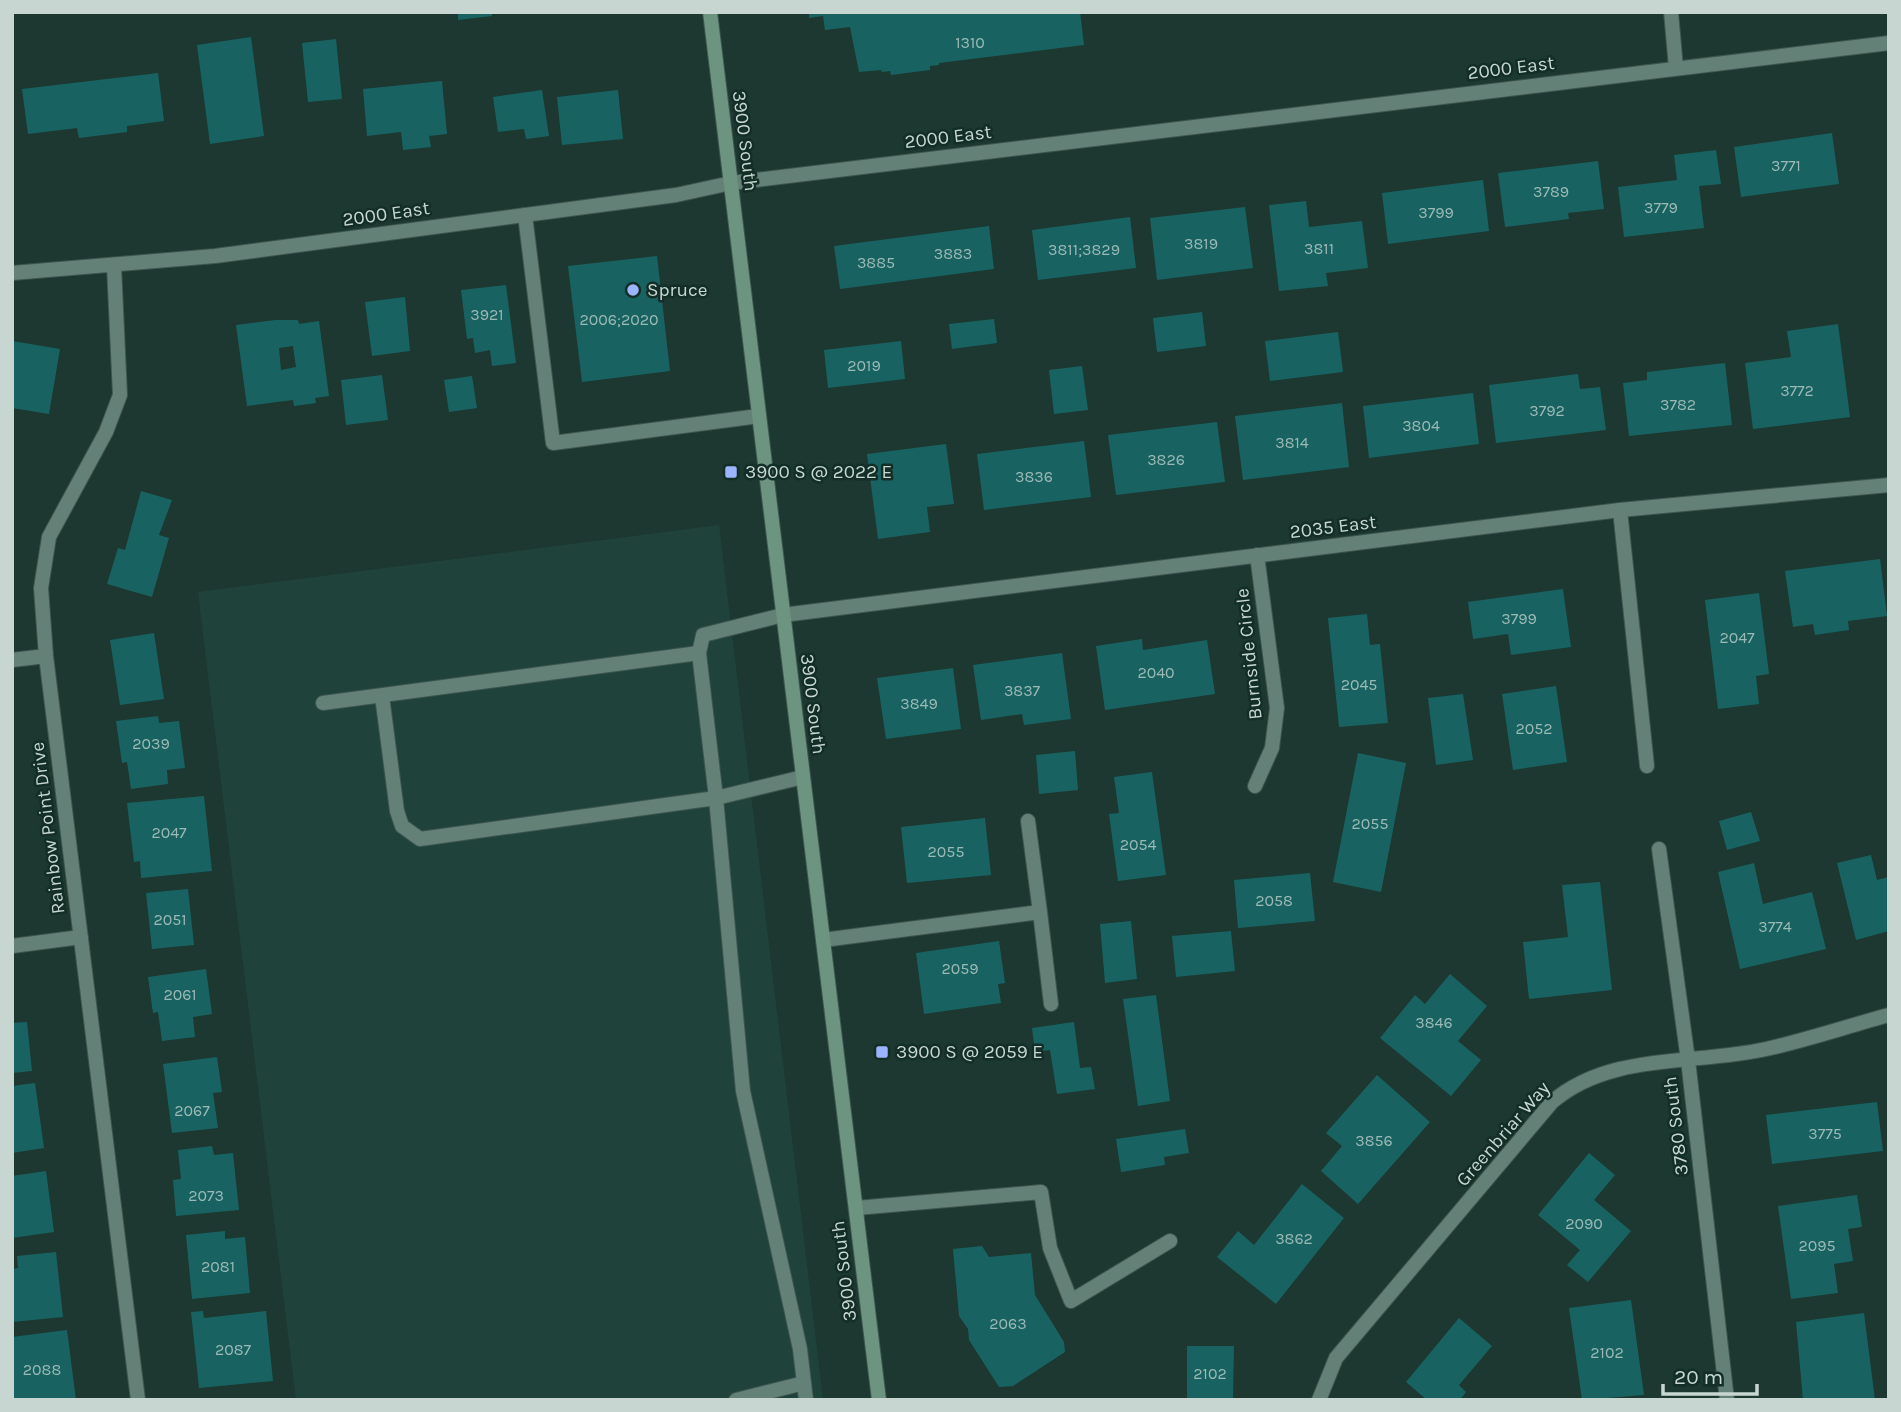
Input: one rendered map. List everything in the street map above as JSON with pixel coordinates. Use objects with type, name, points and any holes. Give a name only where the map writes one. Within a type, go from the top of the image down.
[{"type":"main road","name":"3900 South","points":[[710,12],[879,1400]]},
{"type":"street","points":[[1671,12],[1676,68]]},
{"type":"street","name":"2000 East","points":[[12,273],[114,266],[676,195],[731,183],[1889,43]]},
{"type":"street","points":[[525,215],[553,443],[759,416]]},
{"type":"street","name":"Rainbow Point Drive","points":[[114,266],[120,395],[106,432],[49,537],[41,588],[46,656],[138,1400]]},
{"type":"street","name":"2035 East","points":[[699,653],[703,635],[783,615],[1620,510],[1889,485]]},
{"type":"street","points":[[1620,510],[1647,766]]},
{"type":"street","name":"Burnside Circle","points":[[1255,786],[1272,748],[1277,708],[1257,555]]},
{"type":"street","points":[[323,703],[699,653],[716,798],[743,1091],[800,1349],[806,1400]]},
{"type":"street","points":[[12,660],[46,656]]},
{"type":"street","points":[[382,696],[397,811],[402,826],[420,839],[716,798],[803,777]]},
{"type":"street","points":[[1028,821],[1051,1004]]},
{"type":"street","name":"3780 South","points":[[1659,849],[1688,1060],[1727,1400]]},
{"type":"street","points":[[823,940],[1040,912]]},
{"type":"street","points":[[12,946],[81,937]]},
{"type":"street","name":"Greenbriar Way","points":[[1319,1400],[1336,1358],[1552,1102],[1581,1080],[1597,1074],[1764,1049],[1889,1015]]},
{"type":"street","points":[[856,1208],[1041,1192],[1050,1248],[1071,1301],[1170,1241]]},
{"type":"street","points":[[736,1400],[804,1383]]},
{"type":"shaded area","points":[[719,525],[823,1400],[296,1400],[198,592]]},
{"type":"building","points":[[458,12],[492,12],[492,16],[458,20]]},
{"type":"building","points":[[809,12],[1080,12],[1084,45],[939,63],[930,66],[930,70],[891,75],[890,71],[881,70],[859,72],[850,27],[825,30],[823,16],[809,18]]},
{"type":"building","points":[[251,37],[264,136],[210,144],[197,45]]},
{"type":"building","points":[[336,39],[342,99],[308,102],[302,43]]},
{"type":"building","points":[[158,73],[164,121],[127,126],[127,132],[79,138],[77,128],[28,134],[22,89]]},
{"type":"building","points":[[442,81],[447,134],[429,136],[431,147],[403,150],[401,132],[367,136],[363,89]]},
{"type":"building","points":[[542,90],[549,136],[526,139],[524,129],[498,132],[493,97]]},
{"type":"building","points":[[618,90],[623,139],[562,145],[557,97]]},
{"type":"building","points":[[1832,133],[1839,184],[1741,197],[1734,147]]},
{"type":"building","points":[[1716,150],[1721,184],[1699,186],[1704,228],[1624,237],[1618,187],[1677,180],[1674,155]]},
{"type":"building","points":[[1598,161],[1604,209],[1568,213],[1569,219],[1505,227],[1498,173]]},
{"type":"building","points":[[1483,180],[1489,231],[1388,244],[1382,193]]},
{"type":"building","points":[[1306,201],[1309,227],[1362,221],[1368,268],[1326,273],[1328,286],[1279,291],[1269,205]]},
{"type":"building","points":[[1245,207],[1253,268],[1157,280],[1150,218]]},
{"type":"building","points":[[1130,217],[1136,268],[1038,280],[1032,230]]},
{"type":"building","points":[[989,226],[994,269],[840,289],[834,246]]},
{"type":"building","points":[[657,256],[670,371],[582,382],[568,266]]},
{"type":"building","points":[[506,285],[516,363],[492,366],[490,350],[475,353],[473,338],[467,339],[461,290]]},
{"type":"building","points":[[405,297],[410,351],[372,356],[365,302]]},
{"type":"building","points":[[1202,312],[1206,346],[1157,352],[1153,318]]},
{"type":"building","points":[[994,319],[997,343],[952,349],[949,324]]},
{"type":"building","points":[[275,320],[298,320],[299,324],[319,321],[329,396],[315,398],[316,403],[294,406],[293,400],[247,406],[236,325]],"holes":[[[293,346],[296,367],[281,370],[279,348]]]},
{"type":"building","points":[[1838,324],[1850,417],[1753,429],[1745,363],[1791,357],[1787,331]]},
{"type":"building","points":[[1338,332],[1343,372],[1270,381],[1265,341]]},
{"type":"building","points":[[12,341],[60,349],[49,414],[12,408]]},
{"type":"building","points":[[901,341],[905,379],[828,388],[824,350]]},
{"type":"building","points":[[1725,363],[1732,425],[1629,436],[1623,383],[1647,380],[1647,372]]},
{"type":"building","points":[[1082,366],[1088,410],[1054,414],[1049,370]]},
{"type":"building","points":[[1578,374],[1580,389],[1600,387],[1606,430],[1496,443],[1489,385]]},
{"type":"building","points":[[382,375],[388,420],[346,425],[341,380]]},
{"type":"building","points":[[472,376],[477,408],[449,412],[444,380]]},
{"type":"building","points":[[1473,393],[1479,444],[1369,458],[1363,406]]},
{"type":"building","points":[[1342,403],[1349,467],[1243,480],[1235,416]]},
{"type":"building","points":[[1217,422],[1225,482],[1116,495],[1108,435]]},
{"type":"building","points":[[1084,441],[1091,497],[984,510],[977,454]]},
{"type":"building","points":[[946,444],[954,504],[927,507],[930,532],[878,539],[867,454]]},
{"type":"building","points":[[141,491],[172,500],[159,535],[169,538],[152,597],[107,584],[118,548],[125,550]]},
{"type":"building","points":[[1880,559],[1887,616],[1848,621],[1849,630],[1815,635],[1813,624],[1793,627],[1785,571]]},
{"type":"building","points":[[1563,589],[1571,647],[1511,655],[1508,634],[1473,639],[1468,602]]},
{"type":"building","points":[[1759,593],[1769,674],[1756,676],[1759,704],[1718,709],[1705,600]]},
{"type":"building","points":[[1367,614],[1370,645],[1380,644],[1388,723],[1339,727],[1328,618]]},
{"type":"building","points":[[154,633],[164,699],[120,705],[110,640]]},
{"type":"building","points":[[1142,639],[1143,650],[1207,640],[1215,694],[1105,710],[1096,646]]},
{"type":"building","points":[[1062,653],[1071,719],[1024,725],[1022,714],[981,720],[973,665]]},
{"type":"building","points":[[953,668],[961,729],[886,739],[877,678]]},
{"type":"building","points":[[1556,686],[1567,762],[1513,770],[1502,694]]},
{"type":"building","points":[[1463,694],[1473,760],[1436,765],[1428,698]]},
{"type":"building","points":[[158,716],[159,723],[179,721],[185,768],[167,770],[168,784],[131,789],[127,762],[122,763],[116,721]]},
{"type":"building","points":[[1075,751],[1078,790],[1039,794],[1036,755]]},
{"type":"building","points":[[1358,753],[1406,763],[1381,892],[1333,882]]},
{"type":"building","points":[[1152,772],[1166,875],[1118,881],[1109,814],[1119,813],[1114,777]]},
{"type":"building","points":[[204,796],[212,871],[141,878],[140,861],[134,862],[127,803]]},
{"type":"building","points":[[1751,812],[1760,841],[1727,850],[1719,821]]},
{"type":"building","points":[[985,818],[991,875],[907,883],[901,827]]},
{"type":"building","points":[[1871,855],[1877,880],[1889,877],[1889,931],[1856,940],[1837,863]]},
{"type":"building","points":[[1754,863],[1763,904],[1812,892],[1826,949],[1740,969],[1718,872]]},
{"type":"building","points":[[1310,873],[1315,921],[1238,928],[1234,880]]},
{"type":"building","points":[[1600,882],[1612,990],[1529,999],[1523,942],[1568,937],[1562,885]]},
{"type":"building","points":[[188,889],[194,945],[152,949],[146,893]]},
{"type":"building","points":[[1131,921],[1137,979],[1105,983],[1100,924]]},
{"type":"building","points":[[1231,931],[1235,971],[1176,977],[1172,936]]},
{"type":"building","points":[[999,941],[1005,983],[998,984],[1001,1003],[924,1014],[916,953]]},
{"type":"building","points":[[206,969],[212,1014],[193,1017],[195,1037],[162,1041],[158,1012],[153,1013],[148,977]]},
{"type":"building","points":[[1450,974],[1487,1006],[1458,1041],[1481,1060],[1451,1096],[1380,1038],[1415,995],[1425,1004]]},
{"type":"building","points":[[1156,995],[1170,1101],[1138,1106],[1123,999]]},
{"type":"building","points":[[27,1022],[32,1071],[12,1073],[12,1023]]},
{"type":"building","points":[[1074,1022],[1080,1068],[1091,1067],[1095,1089],[1057,1094],[1050,1050],[1035,1052],[1032,1028]]},
{"type":"building","points":[[217,1057],[222,1092],[213,1093],[218,1128],[172,1133],[163,1064]]},
{"type":"building","points":[[1377,1075],[1430,1122],[1358,1204],[1321,1171],[1342,1146],[1326,1133]]},
{"type":"building","points":[[35,1083],[44,1148],[12,1153],[12,1086]]},
{"type":"building","points":[[1877,1102],[1883,1151],[1772,1164],[1766,1115]]},
{"type":"building","points":[[1185,1129],[1189,1153],[1164,1157],[1165,1165],[1121,1172],[1116,1139]]},
{"type":"building","points":[[212,1146],[214,1155],[233,1153],[239,1210],[176,1216],[173,1180],[181,1179],[178,1150]]},
{"type":"building","points":[[1589,1153],[1615,1175],[1594,1200],[1631,1231],[1588,1282],[1567,1265],[1580,1250],[1538,1215]]},
{"type":"building","points":[[46,1171],[54,1232],[12,1238],[12,1176]]},
{"type":"building","points":[[1302,1184],[1344,1218],[1276,1304],[1217,1257],[1238,1231],[1254,1245]]},
{"type":"building","points":[[1857,1195],[1862,1227],[1848,1229],[1853,1261],[1834,1264],[1838,1293],[1791,1299],[1778,1206]]},
{"type":"building","points":[[225,1231],[225,1239],[245,1237],[250,1293],[192,1299],[186,1235]]},
{"type":"building","points":[[982,1246],[989,1257],[1031,1253],[1035,1295],[1064,1342],[1065,1352],[1013,1386],[999,1387],[969,1340],[968,1329],[959,1316],[953,1249]]},
{"type":"building","points":[[56,1252],[63,1317],[12,1322],[12,1269],[18,1268],[17,1256]]},
{"type":"building","points":[[1631,1300],[1644,1395],[1582,1400],[1569,1308]]},
{"type":"building","points":[[203,1311],[204,1318],[266,1311],[273,1381],[199,1388],[191,1312]]},
{"type":"building","points":[[1864,1313],[1875,1400],[1803,1400],[1796,1322]]},
{"type":"building","points":[[1459,1318],[1492,1346],[1459,1385],[1466,1392],[1460,1400],[1427,1400],[1406,1382]]},
{"type":"building","points":[[67,1330],[76,1400],[12,1400],[12,1337]]},
{"type":"building","points":[[1187,1346],[1234,1346],[1233,1400],[1187,1400]]},
{"type":"place","name":"Spruce","points":[[633,290]]},
{"type":"place","name":"3900 S @ 2022 E","points":[[731,472]]},
{"type":"place","name":"3900 S @ 2059 E","points":[[882,1052]]}]
